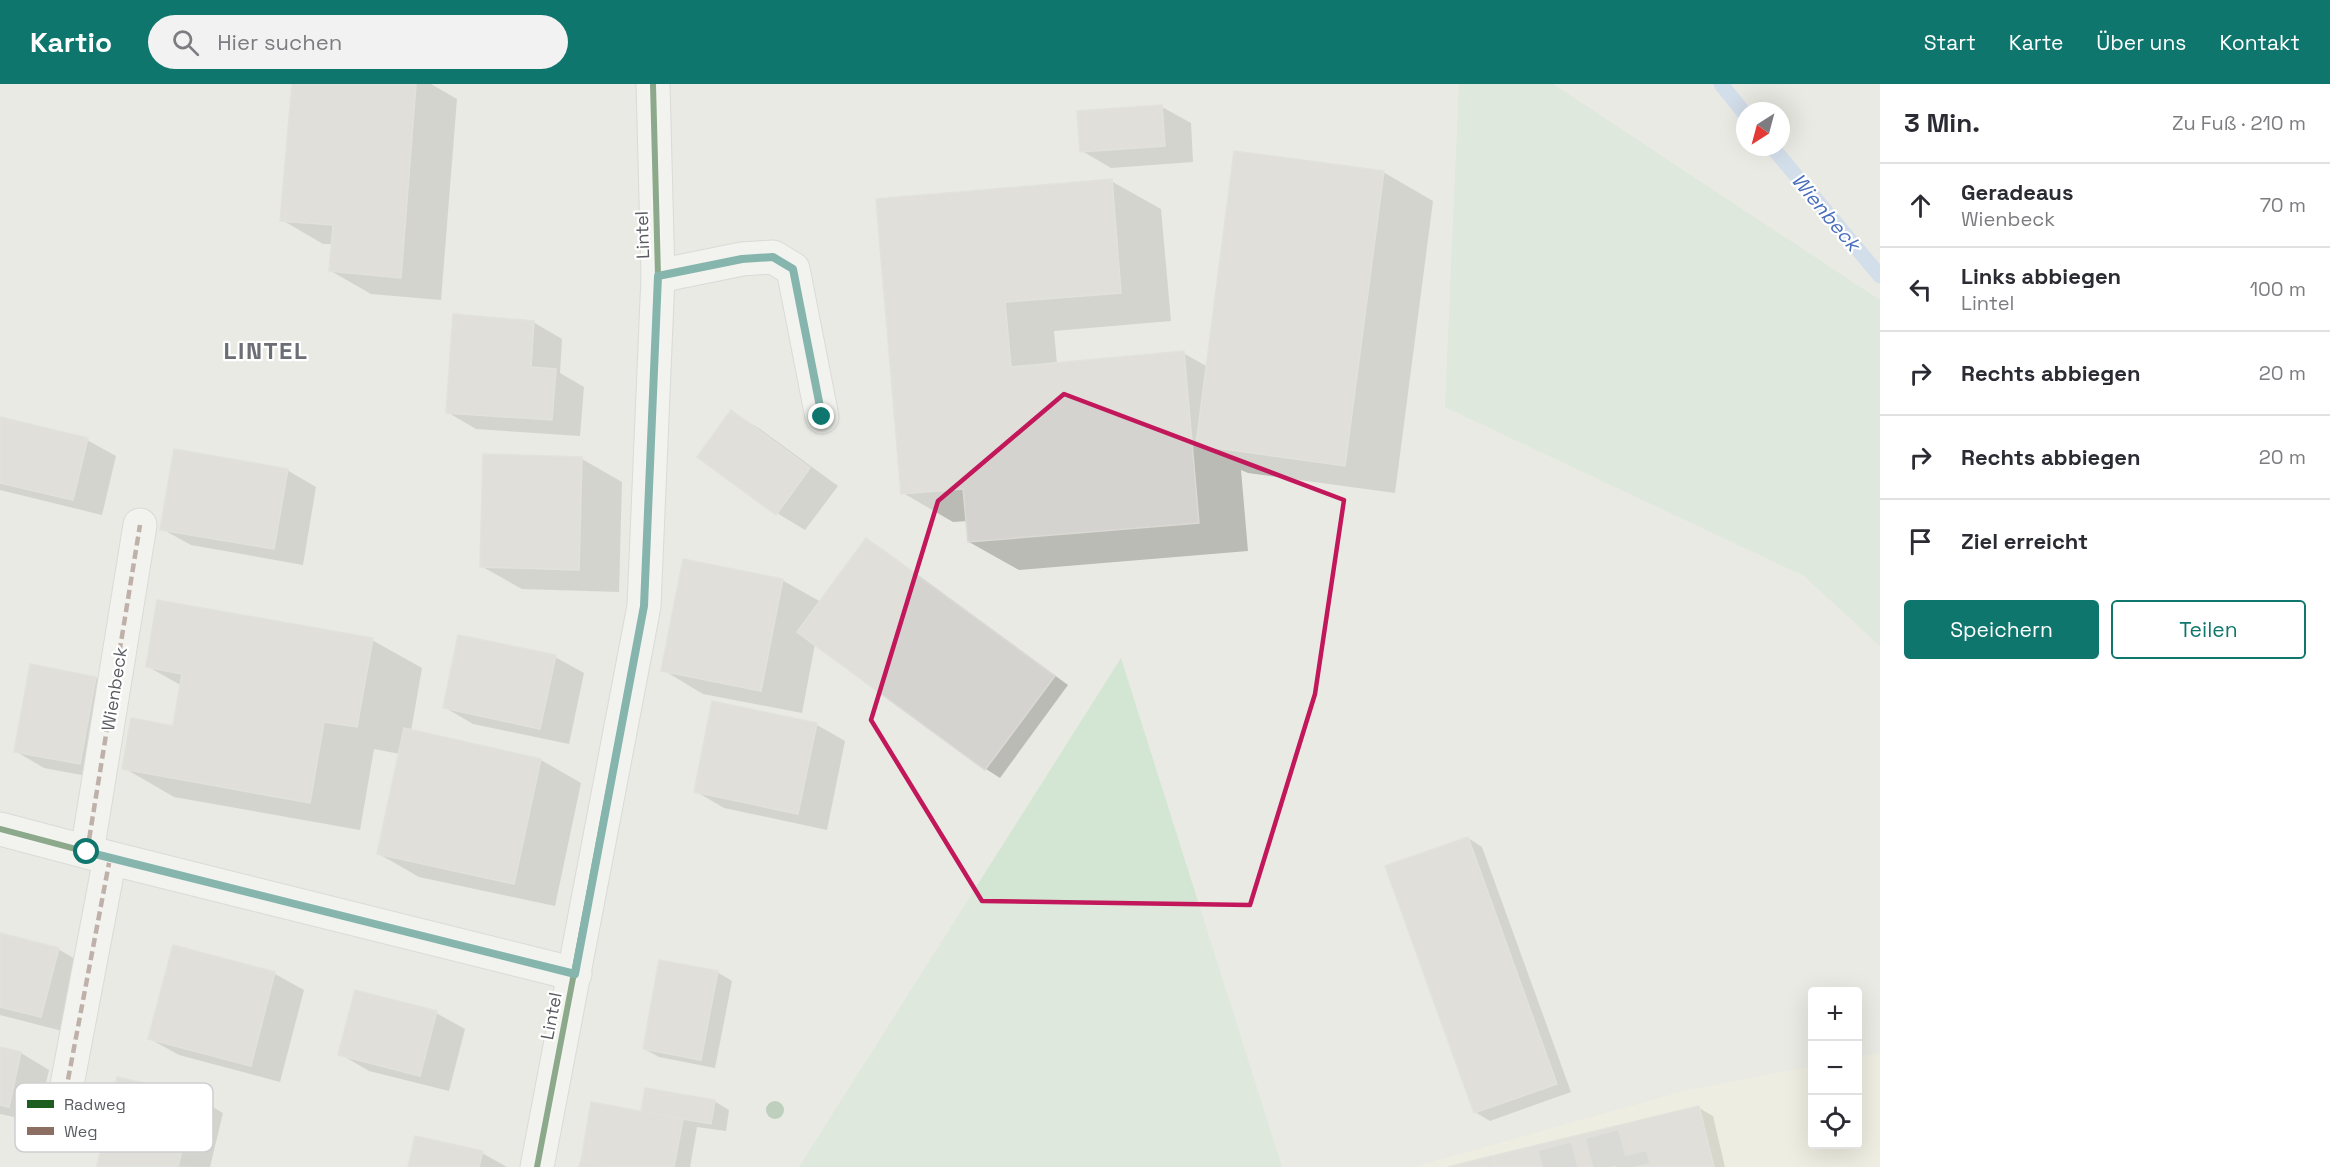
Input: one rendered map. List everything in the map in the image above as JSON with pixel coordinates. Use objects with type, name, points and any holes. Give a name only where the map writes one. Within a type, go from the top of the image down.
[{"type":"street","name":"Lintel","points":[[537,1167],[644,606],[658,276],[653,84]]},
{"type":"street","points":[[658,276],[742,259],[773,257],[793,269],[822,417]]},
{"type":"street","name":"Wienbeck","points":[[66,1083],[99,855],[140,525]]},
{"type":"street","points":[[0,829],[575,974]]},
{"type":"highlighted area","points":[[1064,394],[1344,500],[1315,694],[1250,905],[982,901],[871,720],[938,501]]},
{"type":"shaded area","points":[[1880,1053],[1880,1167],[1414,1167],[1684,1091],[1808,1067],[1808,1149],[1862,1149],[1862,1056]]},
{"type":"green space","points":[[1459,84],[1553,84],[1880,300],[1880,646],[1804,576],[1445,407]]},
{"type":"green space","points":[[1121,658],[1282,1167],[799,1167]]},
{"type":"building","points":[[292,84],[416,84],[401,278],[329,271],[333,225],[280,221]]},
{"type":"building","points":[[1162,105],[1165,146],[1080,152],[1077,111]]},
{"type":"building","points":[[1234,151],[1384,171],[1345,466],[1196,445]]},
{"type":"building","points":[[1112,179],[1121,293],[1005,302],[1011,367],[1184,351],[1199,523],[968,542],[963,489],[901,494],[876,199]]},
{"type":"building","points":[[453,314],[534,321],[531,367],[556,369],[552,420],[446,413]]},
{"type":"building","points":[[731,410],[810,468],[776,515],[697,457]]},
{"type":"building","points":[[0,417],[88,438],[73,500],[0,483]]},
{"type":"building","points":[[174,449],[288,469],[274,549],[160,530]]},
{"type":"building","points":[[483,454],[582,457],[579,570],[480,567]]},
{"type":"building","points":[[866,538],[1055,676],[985,770],[797,632]]},
{"type":"building","points":[[683,559],[783,579],[761,691],[661,671]]},
{"type":"building","points":[[157,600],[373,638],[357,727],[324,722],[310,803],[122,769],[131,718],[173,726],[182,674],[146,667]]},
{"type":"building","points":[[458,635],[556,655],[540,729],[443,708]]},
{"type":"building","points":[[30,664],[96,677],[80,764],[14,752]]},
{"type":"building","points":[[712,701],[817,723],[798,814],[694,792]]},
{"type":"building","points":[[404,728],[541,759],[514,884],[377,854]]},
{"type":"building","points":[[1468,837],[1557,1084],[1474,1113],[1385,866]]},
{"type":"building","points":[[0,933],[59,948],[41,1017],[0,1007]]},
{"type":"building","points":[[173,945],[275,972],[251,1066],[148,1039]]},
{"type":"building","points":[[659,960],[718,971],[701,1060],[643,1049]]},
{"type":"building","points":[[355,990],[437,1011],[420,1076],[338,1055]]},
{"type":"building","points":[[0,1047],[21,1052],[9,1107],[0,1105]]},
{"type":"building","points":[[117,1077],[143,1083],[116,1083]]},
{"type":"building","points":[[645,1088],[715,1100],[711,1124],[641,1112]]},
{"type":"building","points":[[591,1102],[683,1119],[674,1167],[615,1167],[581,1161]]},
{"type":"building","points":[[1699,1106],[1714,1167],[1495,1167],[1492,1156]]},
{"type":"building","points":[[415,1136],[483,1151],[479,1167],[408,1167]]},
{"type":"building","points":[[100,1152],[182,1152],[178,1167],[97,1166]]},
{"type":"building","points":[[1492,1156],[1495,1167],[1448,1167]]},
{"type":"building","points":[[581,1161],[615,1167],[579,1167]]},
{"type":"waterway","name":"Wienbeck","points":[[1721,84],[1736,103]]},
{"type":"waterway","name":"Wienbeck","points":[[1780,156],[1880,276]]},
{"type":"tunnel","points":[[1543,1167],[1628,1145],[1633,1167]]},
{"type":"marked path","points":[[87,852],[140,525]]},
{"type":"marked path","points":[[67,1083],[110,858]]},
{"type":"cycle path","points":[[537,1167],[644,606],[658,276],[653,84]]},
{"type":"cycle path","points":[[0,829],[575,974]]},
{"type":"district","name":"LINTEL","points":[[266,350]]},
{"type":"route","points":[[87,852],[575,974],[644,606],[658,276],[742,259],[773,257],[793,269],[822,417]]}]
